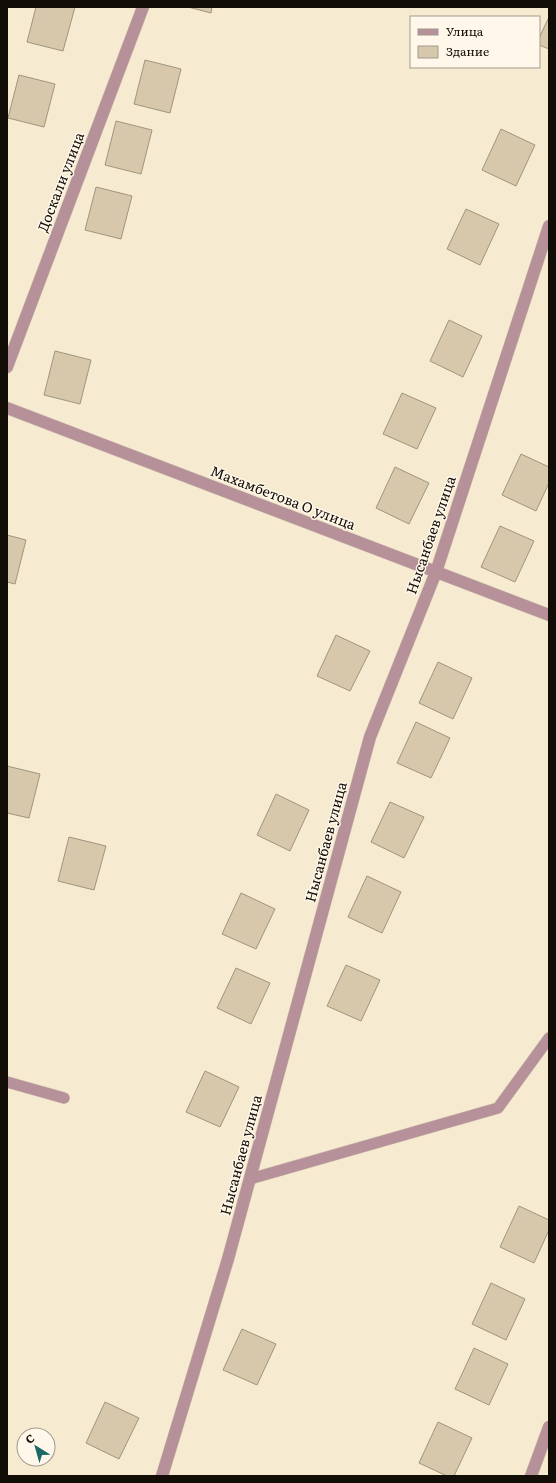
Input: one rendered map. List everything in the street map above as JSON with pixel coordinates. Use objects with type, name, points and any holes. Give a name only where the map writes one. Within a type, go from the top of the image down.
[{"type":"street","name":"Доскали улица","points":[[7,367],[143,7]]},
{"type":"street","name":"Нысанбаев улица","points":[[162,1476],[228,1259],[370,736],[436,572],[549,226]]},
{"type":"street","name":"Махамбетова О улица","points":[[7,408],[549,615]]},
{"type":"street","points":[[531,1476],[549,1427]]},
{"type":"lane","points":[[250,1179],[498,1108],[549,1038]]},
{"type":"lane","points":[[7,1082],[64,1098]]},
{"type":"building","points":[[36,7],[75,7],[63,51],[27,42]]},
{"type":"building","points":[[188,7],[212,7],[211,13]]},
{"type":"building","points":[[549,17],[549,49],[540,45],[540,36]]},
{"type":"building","points":[[145,60],[181,69],[170,113],[134,104]]},
{"type":"building","points":[[19,75],[55,84],[44,127],[8,118]]},
{"type":"building","points":[[116,121],[152,130],[141,174],[105,165]]},
{"type":"building","points":[[501,129],[535,145],[516,186],[482,170]]},
{"type":"building","points":[[96,187],[132,196],[121,239],[85,230]]},
{"type":"building","points":[[466,209],[499,224],[480,265],[447,249]]},
{"type":"building","points":[[449,320],[482,336],[463,377],[430,361]]},
{"type":"building","points":[[55,351],[91,360],[80,404],[44,395]]},
{"type":"building","points":[[402,393],[436,408],[417,449],[383,434]]},
{"type":"building","points":[[521,454],[549,467],[549,483],[536,511],[502,495]]},
{"type":"building","points":[[395,467],[429,483],[409,524],[376,508]]},
{"type":"building","points":[[500,526],[534,541],[515,582],[481,567]]},
{"type":"building","points":[[7,535],[26,540],[15,584],[7,582]]},
{"type":"building","points":[[336,635],[370,651],[350,691],[317,676]]},
{"type":"building","points":[[438,662],[472,678],[453,719],[419,703]]},
{"type":"building","points":[[416,722],[450,738],[431,778],[397,763]]},
{"type":"building","points":[[7,766],[40,774],[29,818],[7,813]]},
{"type":"building","points":[[276,794],[309,810],[290,851],[257,835]]},
{"type":"building","points":[[390,802],[424,817],[404,858],[371,842]]},
{"type":"building","points":[[69,837],[106,846],[94,890],[58,881]]},
{"type":"building","points":[[367,876],[401,892],[382,933],[348,917]]},
{"type":"building","points":[[241,893],[275,909],[256,949],[222,934]]},
{"type":"building","points":[[346,965],[380,980],[361,1021],[327,1006]]},
{"type":"building","points":[[236,968],[270,983],[251,1024],[217,1008]]},
{"type":"building","points":[[205,1071],[239,1087],[220,1127],[186,1112]]},
{"type":"building","points":[[519,1206],[549,1220],[549,1230],[534,1263],[500,1247]]},
{"type":"building","points":[[491,1283],[525,1299],[506,1340],[472,1324]]},
{"type":"building","points":[[242,1329],[276,1344],[257,1385],[223,1370]]},
{"type":"building","points":[[474,1348],[508,1364],[489,1405],[455,1389]]},
{"type":"building","points":[[105,1402],[139,1418],[119,1459],[86,1443]]},
{"type":"building","points":[[438,1422],[472,1438],[454,1476],[447,1476],[419,1463]]}]
